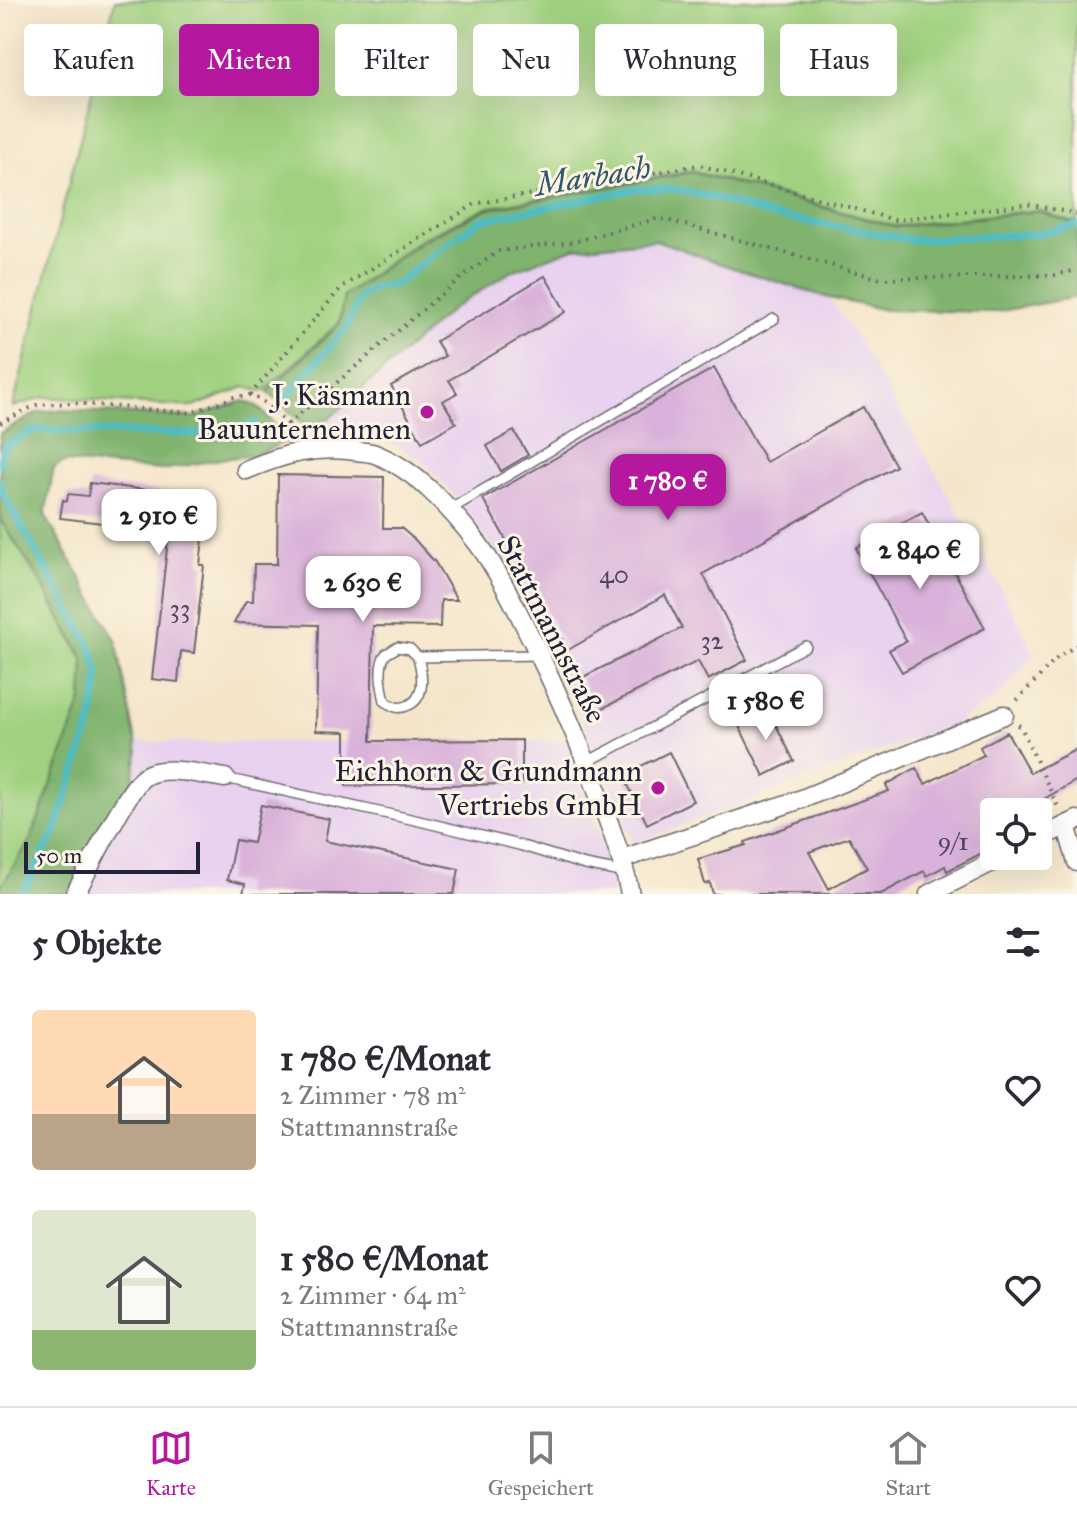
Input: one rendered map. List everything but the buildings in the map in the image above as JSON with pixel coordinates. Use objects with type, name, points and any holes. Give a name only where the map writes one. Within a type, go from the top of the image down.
[{"type":"street","name":"Stattmannstraße","points":[[246,470],[277,457],[311,449],[373,453],[402,468],[449,510],[480,547],[508,592],[565,710],[624,866],[630,894]]},
{"type":"street","points":[[624,866],[802,799],[1004,715]]},
{"type":"street","points":[[75,894],[129,795],[145,776],[173,769],[225,778]]},
{"type":"street","points":[[1052,832],[1071,822],[1077,862]]},
{"type":"street","points":[[929,894],[980,868]]},
{"type":"lane","points":[[449,510],[774,319]]},
{"type":"lane","points":[[587,762],[806,646]]},
{"type":"lane","points":[[418,657],[421,668],[420,694],[414,703],[393,707],[385,701],[381,668],[387,654],[398,647],[410,649],[418,657],[539,655]]},
{"type":"lane","points":[[225,778],[519,845],[585,865],[624,866]]},
{"type":"path","points":[[250,395],[341,288],[475,204],[699,165],[895,220],[1027,204],[1077,214]]},
{"type":"path","points":[[288,424],[458,280],[499,251],[573,242],[659,218],[881,279],[1055,275],[1077,270]]},
{"type":"path","points":[[0,423],[36,405],[73,403],[190,413],[234,397],[250,395],[265,403],[311,449]]},
{"type":"path","points":[[1071,822],[1021,727],[1004,715],[1058,657],[1077,645]]},
{"type":"shaded area","points":[[656,240],[829,298],[848,324],[960,514],[1034,655],[995,699],[959,721],[633,844],[570,692],[508,568],[451,491],[416,456],[375,434],[307,427],[330,418],[452,309],[512,271],[574,248]]},
{"type":"shaded area","points":[[565,741],[615,876],[618,894],[63,894],[133,742]]},
{"type":"green space","points":[[115,0],[1077,0],[1077,221],[1071,222],[1038,210],[895,226],[692,171],[485,208],[422,238],[344,296],[339,323],[263,392],[245,387],[193,407],[44,397],[13,407],[91,96],[163,96],[163,24],[109,24]]},
{"type":"green space","points":[[693,172],[895,227],[1038,211],[1071,223],[1077,221],[1077,297],[996,312],[885,310],[829,298],[656,240],[574,248],[512,271],[452,309],[330,418],[307,427],[267,392],[339,324],[344,296],[423,240],[486,209]]},
{"type":"green space","points":[[243,401],[257,406],[290,440],[253,456],[162,470],[63,462],[54,468],[45,515],[116,640],[138,752],[133,779],[69,894],[0,894],[0,888],[31,839],[82,701],[84,660],[37,576],[0,519],[0,433],[39,412],[60,410],[194,417]]},
{"type":"green space","points":[[0,519],[37,576],[84,660],[82,701],[31,839],[0,888]]},
{"type":"waterway","name":"Marbach","points":[[284,400],[348,325],[360,297],[373,289],[398,283],[480,220],[636,189],[675,189],[770,215],[913,240],[1035,234],[1077,225]]},
{"type":"waterway","name":"Marbach","points":[[0,464],[4,447],[33,430],[229,435],[255,422]]},
{"type":"waterway","name":"Marbach","points":[[0,481],[3,494],[90,645],[99,674],[93,717],[55,832],[22,894]]},
{"type":"place","name":"J. Käsmann Bauunternehmen","points":[[427,412]]},
{"type":"place","name":"Eichhorn & Grundmann Vertriebs GmbH","points":[[658,788]]}]
